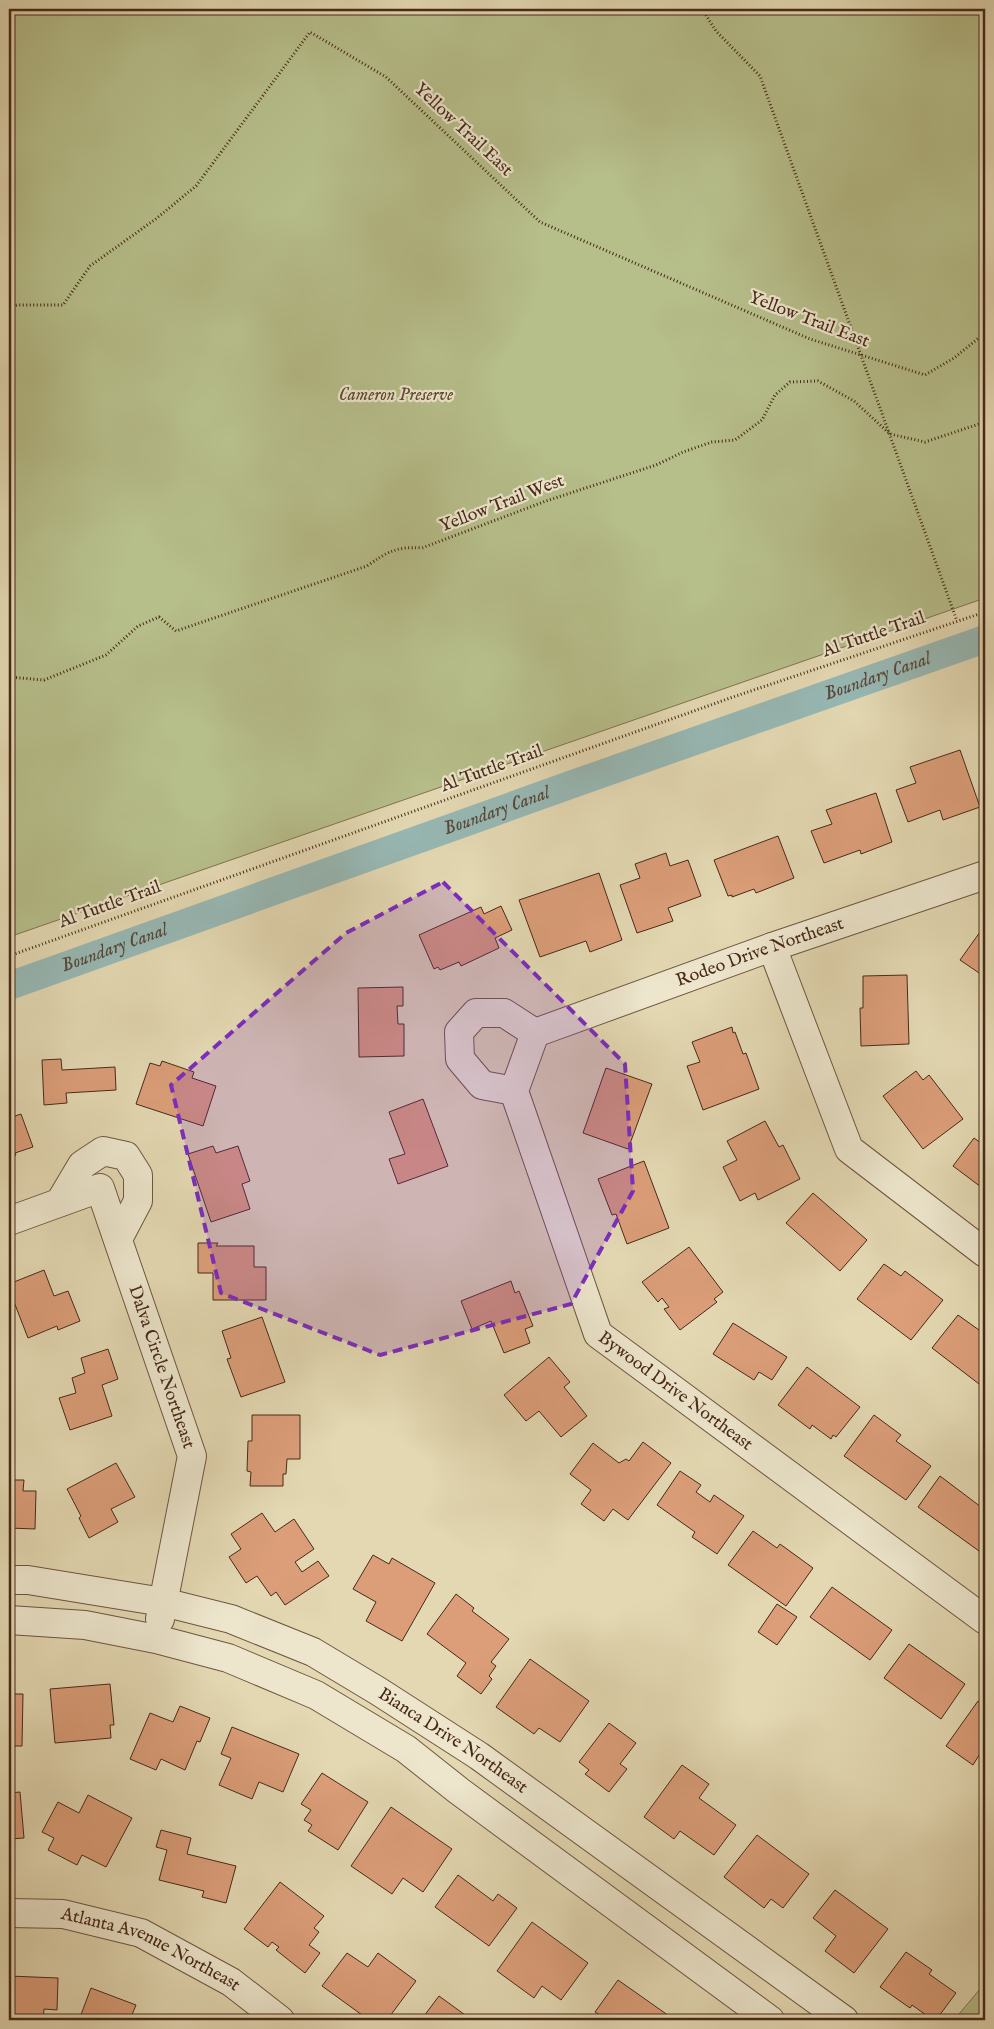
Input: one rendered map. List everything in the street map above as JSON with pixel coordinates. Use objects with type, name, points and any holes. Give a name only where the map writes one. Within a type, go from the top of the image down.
[{"type":"street","name":"Rodeo Drive Northeast","points":[[535,1033],[772,947],[985,875]]},
{"type":"street","points":[[772,947],[850,1149],[985,1253]]},
{"type":"street","points":[[476,1013],[504,1013],[535,1033],[514,1091],[482,1085],[460,1059],[459,1032],[476,1013]]},
{"type":"street","name":"Bywood Drive Northeast","points":[[514,1091],[598,1334],[985,1620]]},
{"type":"street","points":[[9,1221],[60,1202],[82,1165],[103,1151],[126,1156],[138,1175],[138,1201],[118,1239]]},
{"type":"street","name":"Dalva Circle Northeast","points":[[60,1202],[100,1188],[192,1456],[156,1639]]},
{"type":"street","name":"Bianca Drive Northeast","points":[[9,1580],[28,1580],[163,1602],[231,1619],[313,1652],[432,1725],[493,1766],[844,2020]]},
{"type":"street","name":"Bianca Drive Northeast","points":[[9,1620],[85,1625],[156,1639],[228,1658],[316,1695],[406,1749],[756,2016]]},
{"type":"street","points":[[469,1798],[493,1766]]},
{"type":"street","name":"Atlanta Avenue Northeast","points":[[9,1913],[62,1914],[141,1933],[231,1982],[280,2020]]},
{"type":"street","points":[[756,2016],[781,1974]]},
{"type":"path","points":[[702,9],[716,31],[760,76],[957,622]]},
{"type":"path","name":"Yellow Trail East","points":[[9,307],[17,305],[63,306],[90,266],[196,186],[310,32],[386,77],[540,222],[810,339],[924,375],[954,358],[985,333]]},
{"type":"path","name":"Yellow Trail West","points":[[9,677],[44,680],[106,655],[138,626],[159,617],[176,631],[367,566],[386,553],[404,547],[422,548],[546,501],[656,465],[683,452],[712,442],[735,440],[762,420],[774,395],[790,382],[818,381],[854,401],[890,434],[926,442],[979,424],[985,420]]},
{"type":"path","name":"Al Tuttle Trail","points":[[9,956],[734,697],[985,612]]},
{"type":"highlighted area","points":[[443,882],[625,1064],[633,1191],[571,1304],[380,1355],[221,1293],[171,1085],[346,933]]},
{"type":"green space","name":"Cameron Preserve","points":[[9,9],[985,9],[985,598],[9,937]]},
{"type":"green space","points":[[985,1983],[985,2020],[954,2020]]},
{"type":"building","points":[[960,750],[980,807],[943,820],[940,810],[908,822],[896,790],[916,783],[910,767]]},
{"type":"building","points":[[876,793],[892,842],[861,854],[860,850],[824,863],[811,831],[832,824],[826,810]]},
{"type":"building","points":[[778,836],[794,878],[756,893],[754,889],[732,897],[732,895],[728,896],[714,860]]},
{"type":"building","points":[[666,853],[670,866],[688,860],[701,896],[668,908],[673,921],[637,933],[620,885],[640,878],[635,864]]},
{"type":"building","points":[[599,873],[622,940],[590,952],[586,941],[540,957],[519,900]]},
{"type":"building","points":[[501,906],[512,930],[495,938],[499,948],[461,966],[459,962],[440,970],[438,967],[434,969],[419,935],[481,907],[484,914]]},
{"type":"building","points":[[985,925],[985,977],[960,960]]},
{"type":"building","points":[[907,975],[909,1044],[861,1046],[860,1008],[863,1008],[863,976]]},
{"type":"building","points":[[403,987],[403,1006],[397,1006],[398,1024],[404,1024],[404,1056],[359,1057],[358,988]]},
{"type":"building","points":[[732,1027],[743,1054],[746,1053],[759,1089],[703,1110],[687,1066],[700,1062],[692,1042]]},
{"type":"building","points":[[61,1059],[62,1070],[115,1067],[116,1090],[66,1093],[67,1103],[44,1105],[42,1060]]},
{"type":"building","points":[[162,1061],[194,1072],[192,1078],[216,1086],[203,1126],[136,1104],[150,1063],[160,1066]]},
{"type":"building","points":[[606,1068],[652,1084],[628,1149],[583,1133]]},
{"type":"building","points":[[916,1071],[923,1080],[929,1075],[963,1119],[923,1149],[883,1096]]},
{"type":"building","points":[[423,1099],[448,1166],[398,1184],[389,1159],[405,1154],[389,1112]]},
{"type":"building","points":[[21,1114],[33,1147],[9,1157],[9,1118]]},
{"type":"building","points":[[765,1121],[779,1147],[783,1145],[800,1179],[758,1200],[755,1193],[740,1201],[723,1167],[737,1160],[727,1141]]},
{"type":"building","points":[[974,1138],[985,1146],[985,1190],[953,1166]]},
{"type":"building","points":[[213,1146],[216,1153],[238,1146],[250,1181],[242,1184],[250,1209],[211,1222],[188,1154]]},
{"type":"building","points":[[644,1161],[669,1228],[627,1244],[616,1214],[612,1215],[598,1179]]},
{"type":"building","points":[[813,1193],[867,1240],[840,1271],[786,1223]]},
{"type":"building","points":[[198,1243],[218,1243],[216,1246],[254,1246],[254,1267],[266,1267],[266,1300],[213,1300],[213,1273],[198,1273]]},
{"type":"building","points":[[689,1247],[723,1292],[714,1299],[717,1302],[680,1330],[664,1309],[669,1307],[662,1298],[658,1302],[642,1282]]},
{"type":"building","points":[[884,1264],[901,1276],[905,1271],[943,1300],[911,1340],[857,1299]]},
{"type":"building","points":[[44,1270],[54,1296],[68,1291],[80,1321],[58,1330],[57,1326],[28,1338],[9,1289],[9,1284]]},
{"type":"building","points":[[511,1281],[515,1293],[519,1291],[533,1326],[525,1329],[530,1343],[504,1353],[491,1321],[472,1329],[461,1301]]},
{"type":"building","points":[[958,1315],[979,1330],[981,1327],[985,1331],[985,1384],[983,1387],[932,1348]]},
{"type":"building","points":[[262,1317],[285,1382],[241,1397],[227,1359],[231,1358],[222,1331]]},
{"type":"building","points":[[733,1323],[787,1357],[772,1380],[759,1372],[754,1380],[713,1354]]},
{"type":"building","points":[[108,1349],[118,1379],[102,1385],[112,1416],[70,1430],[59,1398],[76,1393],[72,1378],[85,1373],[81,1358]]},
{"type":"building","points":[[549,1357],[570,1382],[564,1387],[587,1416],[561,1437],[539,1411],[526,1421],[504,1395]]},
{"type":"building","points":[[807,1367],[860,1407],[836,1437],[833,1435],[831,1439],[812,1425],[810,1429],[778,1405]]},
{"type":"building","points":[[252,1415],[300,1415],[300,1459],[287,1459],[286,1474],[283,1474],[283,1486],[250,1486],[251,1472],[247,1471],[248,1441],[252,1441]]},
{"type":"building","points":[[874,1415],[901,1435],[896,1441],[931,1466],[906,1500],[844,1456]]},
{"type":"building","points":[[643,1442],[671,1463],[628,1520],[613,1509],[604,1521],[581,1504],[591,1490],[570,1474],[593,1443],[619,1463],[626,1459],[629,1461]]},
{"type":"building","points":[[116,1463],[135,1497],[111,1509],[118,1522],[89,1538],[79,1518],[81,1516],[67,1489]]},
{"type":"building","points":[[680,1471],[701,1485],[696,1492],[710,1502],[714,1495],[744,1516],[717,1554],[692,1537],[695,1532],[657,1505]]},
{"type":"building","points":[[940,1476],[985,1510],[985,1542],[979,1551],[918,1507]]},
{"type":"building","points":[[9,1480],[24,1480],[23,1491],[36,1491],[35,1529],[9,1528]]},
{"type":"building","points":[[262,1513],[275,1532],[294,1519],[314,1549],[295,1562],[302,1572],[318,1561],[329,1576],[285,1605],[276,1592],[271,1596],[257,1576],[246,1583],[229,1557],[241,1549],[231,1534]]},
{"type":"building","points":[[753,1531],[777,1548],[780,1544],[813,1568],[786,1606],[728,1565]]},
{"type":"building","points":[[373,1555],[389,1564],[392,1558],[435,1583],[402,1641],[366,1621],[376,1602],[353,1589]]},
{"type":"building","points":[[832,1587],[892,1630],[870,1660],[810,1617]]},
{"type":"building","points":[[456,1594],[474,1608],[472,1611],[509,1639],[491,1662],[496,1666],[489,1676],[492,1679],[481,1694],[457,1676],[466,1663],[427,1634]]},
{"type":"building","points":[[777,1604],[797,1617],[777,1645],[758,1632]]},
{"type":"building","points":[[909,1644],[965,1684],[941,1719],[884,1678]]},
{"type":"building","points":[[530,1659],[589,1701],[560,1742],[539,1728],[534,1734],[496,1707]]},
{"type":"building","points":[[110,1684],[114,1725],[110,1725],[111,1738],[55,1743],[50,1689]]},
{"type":"building","points":[[9,1694],[23,1694],[22,1746],[9,1746]]},
{"type":"building","points":[[978,1701],[985,1706],[985,1755],[981,1752],[973,1765],[946,1746]]},
{"type":"building","points":[[180,1706],[210,1718],[200,1742],[197,1741],[185,1770],[161,1759],[156,1770],[130,1759],[150,1713],[173,1722]]},
{"type":"building","points":[[609,1723],[636,1743],[620,1764],[627,1769],[609,1792],[585,1774],[589,1770],[579,1762]]},
{"type":"building","points":[[232,1727],[299,1754],[283,1792],[259,1782],[252,1799],[219,1785],[231,1758],[221,1754]]},
{"type":"building","points":[[682,1765],[709,1784],[699,1798],[736,1825],[714,1855],[680,1831],[674,1839],[644,1817]]},
{"type":"building","points":[[322,1773],[368,1802],[338,1850],[308,1831],[312,1825],[304,1820],[311,1810],[301,1804]]},
{"type":"building","points":[[20,1792],[24,1838],[9,1839],[9,1793]]},
{"type":"building","points":[[88,1795],[132,1818],[106,1867],[82,1855],[77,1865],[48,1850],[54,1838],[42,1832],[58,1802],[79,1813]]},
{"type":"building","points":[[391,1807],[452,1849],[423,1892],[403,1878],[392,1894],[351,1866]]},
{"type":"building","points":[[161,1830],[191,1838],[187,1854],[236,1866],[226,1903],[202,1897],[204,1891],[159,1880],[167,1850],[156,1847]]},
{"type":"building","points":[[757,1835],[809,1874],[783,1908],[771,1899],[764,1908],[724,1877]]},
{"type":"building","points":[[458,1875],[493,1901],[498,1894],[517,1908],[489,1946],[435,1907]]},
{"type":"building","points":[[280,1882],[324,1916],[314,1928],[319,1932],[309,1945],[320,1953],[305,1973],[276,1950],[279,1947],[272,1942],[268,1947],[244,1929]]},
{"type":"building","points":[[835,1890],[888,1929],[854,1973],[825,1951],[836,1936],[813,1918]]},
{"type":"building","points":[[532,1922],[588,1963],[561,2000],[542,1986],[534,1998],[497,1971]]},
{"type":"building","points":[[906,1952],[932,1970],[929,1974],[956,1993],[936,2020],[933,2020],[912,2005],[910,2008],[880,1987]]},
{"type":"building","points":[[347,1953],[368,1967],[378,1953],[416,1981],[387,2020],[369,2020],[322,1986]]},
{"type":"building","points":[[9,1976],[58,1978],[57,2010],[44,2009],[43,2020],[9,2020]]},
{"type":"building","points":[[618,1980],[672,2018],[670,2020],[596,2020],[600,2015],[595,2012]]},
{"type":"building","points":[[91,1988],[136,2005],[131,2017],[140,2020],[79,2020]]},
{"type":"building","points":[[439,1996],[472,2020],[421,2020]]},
{"type":"waterway","name":"Boundary Canal","points":[[9,986],[985,639]]}]
